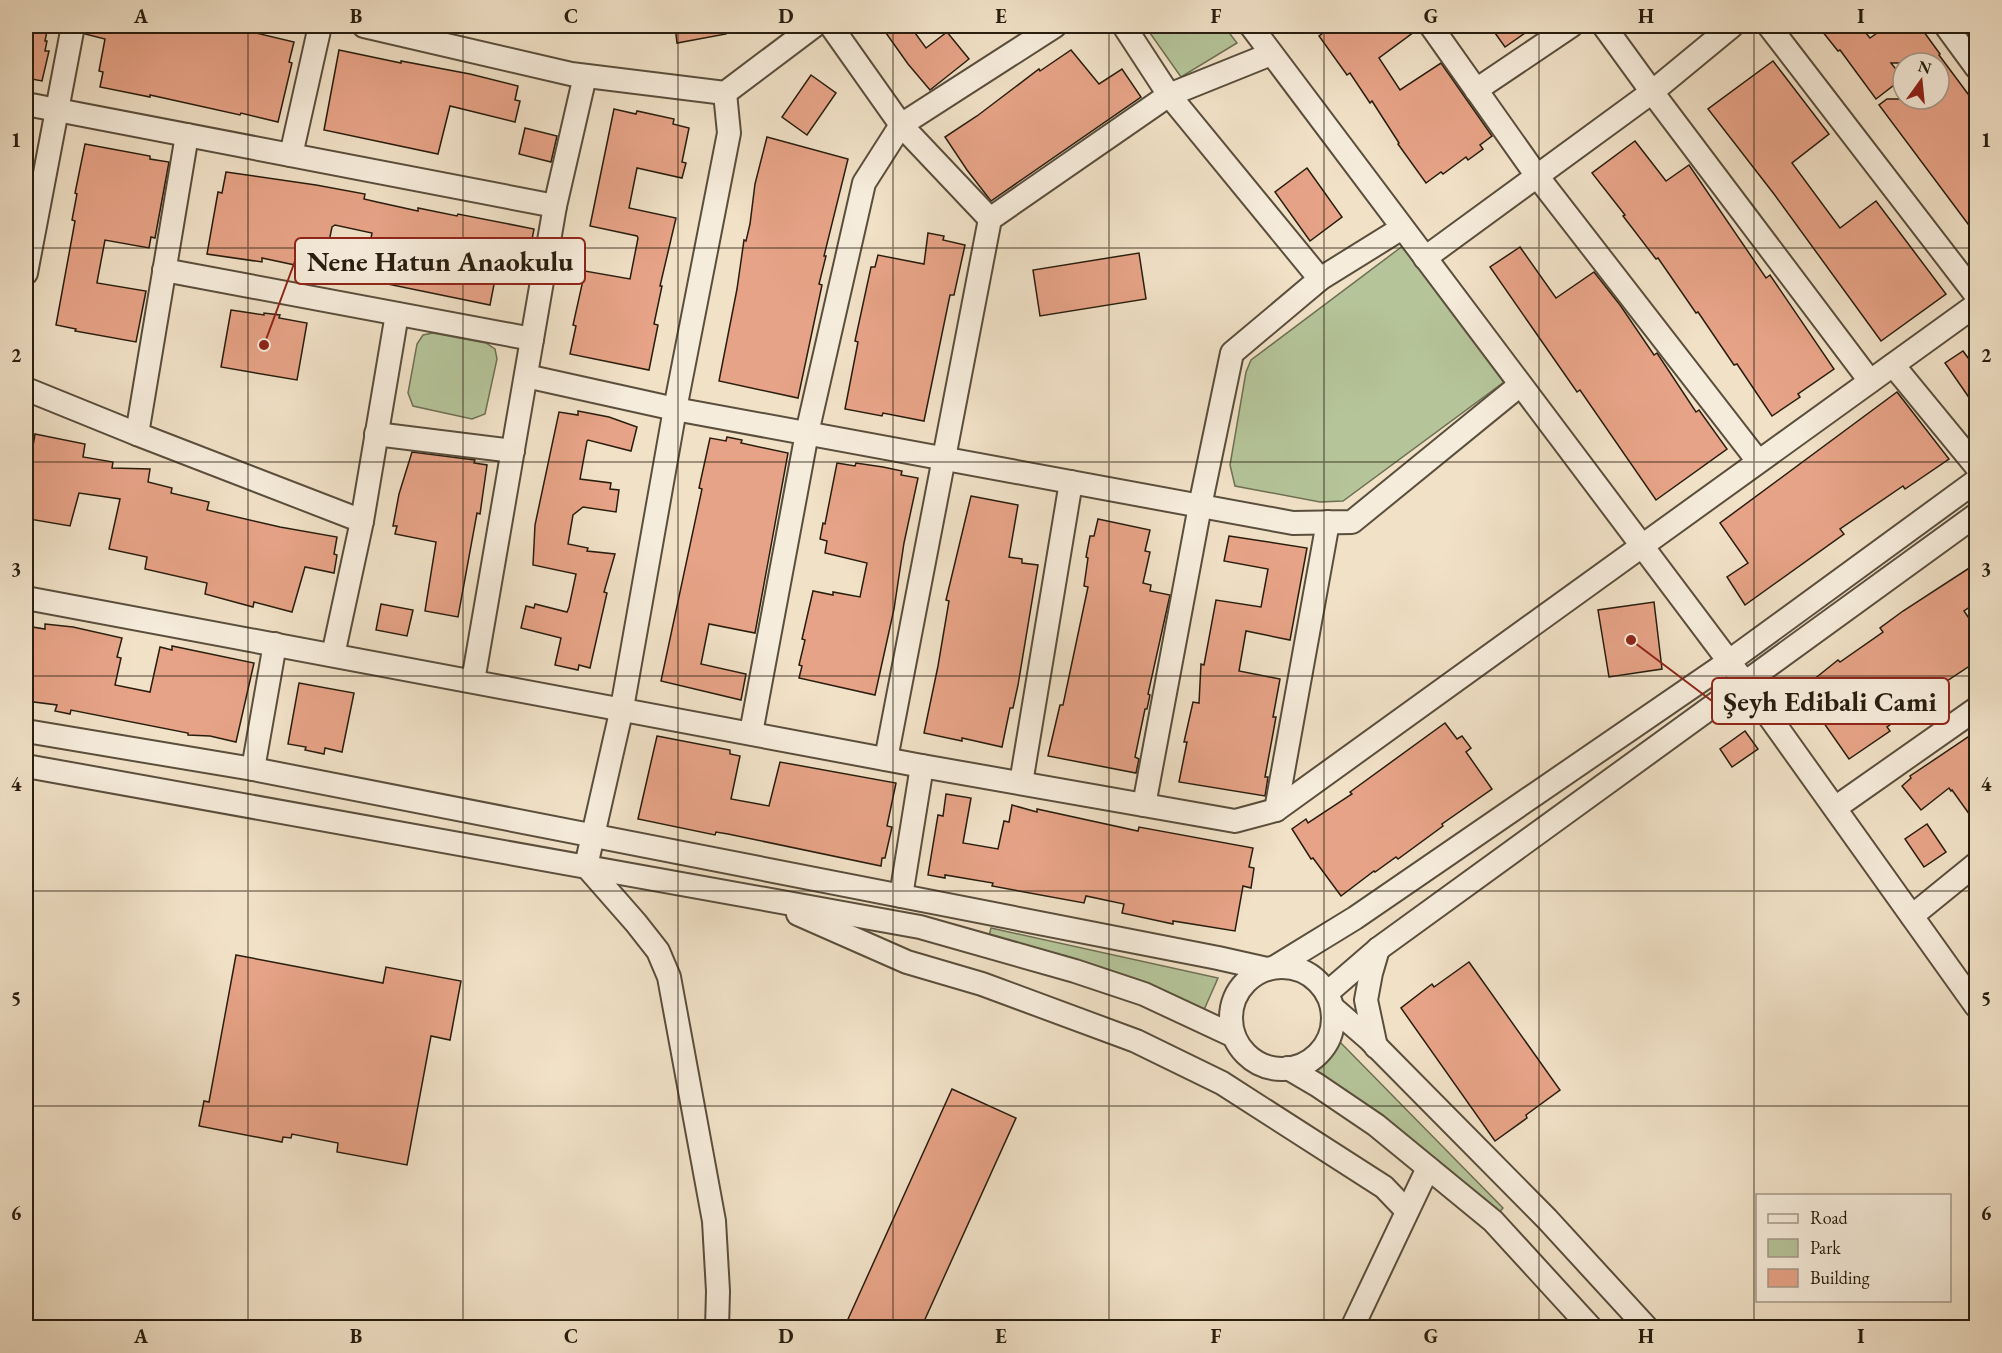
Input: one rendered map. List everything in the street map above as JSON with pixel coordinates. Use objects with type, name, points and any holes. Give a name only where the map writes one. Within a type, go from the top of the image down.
[{"type":"street","points":[[26,273],[28,242],[73,26]]},
{"type":"street","points":[[291,155],[320,26]]},
{"type":"street","points":[[364,26],[571,75],[725,93],[814,26]]},
{"type":"street","points":[[831,26],[901,125],[990,219]]},
{"type":"street","points":[[751,733],[807,433],[864,183],[901,125],[1055,26]]},
{"type":"street","points":[[1124,26],[1169,95],[1320,279]]},
{"type":"street","points":[[1251,26],[1746,684],[1977,1006]]},
{"type":"street","points":[[1431,26],[1537,176],[1758,461]]},
{"type":"street","points":[[1476,90],[1571,26]]},
{"type":"street","points":[[1604,26],[1870,381]]},
{"type":"street","points":[[1425,258],[1652,92],[1732,26]]},
{"type":"street","points":[[1769,26],[1977,295]]},
{"type":"street","points":[[1946,26],[1977,67]]},
{"type":"street","points":[[886,759],[990,219],[1169,95],[1271,54]]},
{"type":"street","points":[[473,681],[555,206],[585,76]]},
{"type":"street","points":[[586,866],[622,708],[675,409],[729,133],[725,93]]},
{"type":"street","points":[[26,104],[555,206]]},
{"type":"street","points":[[137,434],[187,135]]},
{"type":"street","points":[[1144,805],[1200,506],[1232,353],[1320,279],[1402,228]]},
{"type":"street","points":[[164,270],[532,339]]},
{"type":"street","points":[[26,598],[922,766],[1235,821],[1276,810],[1977,305]]},
{"type":"street","points":[[333,655],[362,521],[397,314]]},
{"type":"street","points":[[1893,365],[1977,466]]},
{"type":"street","points":[[526,376],[675,409],[1293,523],[1352,522],[1520,386]]},
{"type":"street","points":[[26,389],[362,521]]},
{"type":"street","points":[[376,434],[513,451]]},
{"type":"street","points":[[1329,1000],[1333,1023],[1329,1037],[1322,1050],[1311,1060],[1297,1067],[1267,1067],[1252,1060],[1241,1050],[1234,1036],[1230,1021],[1231,1014],[1237,991],[1247,980],[1355,918],[1728,662],[1977,481]]},
{"type":"street","points":[[1021,783],[1071,482]]},
{"type":"street","points":[[1329,1000],[1378,949],[1977,515]]},
{"type":"street","points":[[1276,810],[1328,522]]},
{"type":"street","points":[[253,769],[275,644]]},
{"type":"street","points":[[1835,808],[1977,709]]},
{"type":"street","points":[[26,731],[253,769],[1218,958],[1271,968],[1291,967],[1305,972],[1317,981],[1329,1000],[1547,1219],[1647,1328]]},
{"type":"street","points":[[901,896],[922,766]]},
{"type":"street","points":[[28,769],[586,866],[920,927],[1075,971],[1144,994],[1234,1036]]},
{"type":"street","points":[[1912,915],[1977,864]]},
{"type":"street","points":[[586,866],[658,951],[669,977],[708,1178],[714,1221],[718,1291],[717,1328]]},
{"type":"street","points":[[764,899],[907,962],[982,984],[1136,1041],[1222,1083],[1384,1187],[1407,1211]]},
{"type":"street","points":[[1376,1047],[1366,1000],[1378,949]]},
{"type":"street","points":[[1288,1068],[1376,1125],[1493,1221],[1591,1328]]},
{"type":"street","points":[[1352,1328],[1428,1168]]},
{"type":"green space","points":[[1145,26],[1224,26],[1237,43],[1181,77]]},
{"type":"green space","points":[[1404,245],[1504,382],[1343,501],[1320,502],[1235,486],[1230,465],[1246,372],[1251,360]]},
{"type":"green space","points":[[433,333],[486,343],[495,349],[497,359],[485,414],[472,419],[413,406],[408,393],[417,344],[423,335]]},
{"type":"green space","points":[[991,928],[1218,978],[1203,1012],[1088,964],[989,936]]},
{"type":"green space","points":[[1338,1040],[1503,1208],[1496,1216],[1314,1071]]},
{"type":"building","points":[[26,26],[48,26],[45,51],[49,51],[42,81],[26,78]]},
{"type":"building","points":[[86,26],[215,26],[243,32],[244,30],[294,42],[289,62],[292,63],[278,122],[100,87],[103,72],[99,71],[105,39],[85,34]]},
{"type":"building","points":[[675,26],[725,26],[726,34],[677,43]]},
{"type":"building","points":[[881,26],[910,26],[926,48],[947,32],[969,59],[930,90]]},
{"type":"building","points":[[1333,26],[1418,26],[1418,29],[1379,58],[1400,90],[1441,63],[1492,136],[1480,145],[1483,149],[1468,160],[1466,157],[1426,183],[1398,144],[1372,101],[1370,103],[1350,73],[1347,75],[1319,36]]},
{"type":"building","points":[[1490,26],[1535,26],[1505,47]]},
{"type":"building","points":[[1818,26],[1860,26],[1870,38],[1887,26],[1919,26],[1938,51],[1891,51],[1891,87],[1876,99],[1840,50],[1838,51]]},
{"type":"building","points":[[339,50],[470,74],[518,86],[515,100],[520,101],[515,122],[450,106],[438,154],[324,130]]},
{"type":"building","points":[[1071,50],[1099,84],[1122,69],[1141,97],[991,201],[945,137],[1039,69],[1040,71]]},
{"type":"building","points":[[1773,61],[1829,134],[1792,163],[1840,228],[1876,201],[1946,294],[1881,341],[1774,194],[1708,109]]},
{"type":"building","points":[[1951,71],[1977,106],[1977,236],[1879,105],[1891,99],[1891,111],[1951,111]]},
{"type":"building","points":[[811,75],[836,93],[807,135],[782,117]]},
{"type":"building","points":[[614,109],[636,114],[637,111],[674,119],[673,124],[689,128],[682,162],[686,163],[682,178],[637,168],[629,208],[676,218],[660,286],[662,286],[654,324],[658,325],[649,370],[570,354],[576,326],[573,325],[585,271],[630,279],[638,238],[590,226]]},
{"type":"building","points":[[525,128],[557,136],[551,162],[519,154]]},
{"type":"building","points":[[767,137],[848,159],[824,256],[826,256],[819,284],[822,285],[798,398],[719,381],[744,240],[746,241],[750,224],[755,184]]},
{"type":"building","points":[[1635,141],[1666,181],[1689,165],[1766,278],[1770,275],[1834,369],[1798,394],[1800,397],[1772,416],[1737,364],[1734,365],[1698,312],[1696,313],[1658,258],[1656,259],[1592,173]]},
{"type":"building","points":[[85,144],[150,156],[150,159],[169,162],[155,238],[151,237],[149,248],[105,240],[98,277],[97,283],[146,291],[136,342],[75,331],[76,329],[56,325],[75,221],[72,220],[77,194],[75,193]]},
{"type":"building","points":[[1307,168],[1342,217],[1310,241],[1275,192]]},
{"type":"building","points":[[226,172],[365,194],[364,199],[418,211],[418,208],[457,216],[458,214],[534,229],[527,265],[499,259],[490,305],[363,279],[372,233],[335,225],[332,227],[323,271],[262,258],[262,262],[207,254],[218,192],[222,193]]},
{"type":"building","points":[[928,233],[944,236],[943,240],[965,245],[954,295],[950,295],[924,421],[845,409],[858,342],[855,341],[871,267],[875,267],[878,255],[924,264]]},
{"type":"building","points":[[1520,247],[1556,298],[1594,272],[1654,355],[1657,353],[1696,412],[1699,410],[1727,449],[1656,500],[1580,390],[1577,392],[1490,267]]},
{"type":"building","points":[[1139,253],[1146,299],[1040,316],[1033,270]]},
{"type":"building","points":[[231,310],[280,315],[279,318],[307,323],[297,380],[221,367]]},
{"type":"building","points":[[1963,351],[1977,370],[1977,409],[1945,363]]},
{"type":"building","points":[[1897,392],[1949,459],[1905,489],[1903,486],[1840,529],[1844,534],[1745,605],[1727,577],[1748,563],[1720,523]]},
{"type":"building","points":[[578,411],[609,417],[637,427],[631,451],[587,441],[580,479],[611,483],[610,489],[619,490],[616,512],[583,507],[573,515],[568,544],[588,548],[587,551],[615,554],[604,592],[607,593],[590,668],[579,665],[578,670],[555,665],[561,638],[521,628],[526,606],[534,608],[535,604],[567,612],[569,607],[576,574],[533,565],[535,525],[559,412],[578,415]]},
{"type":"building","points":[[35,434],[85,444],[83,457],[113,462],[112,468],[150,469],[148,482],[172,488],[171,493],[209,502],[207,510],[280,527],[337,537],[334,573],[305,567],[292,612],[254,602],[253,607],[205,594],[207,583],[145,569],[147,557],[109,549],[120,499],[79,493],[70,526],[29,519],[31,512],[26,511],[26,489]]},
{"type":"building","points":[[727,437],[742,440],[741,443],[788,453],[755,633],[709,624],[701,664],[746,674],[741,700],[661,681],[702,489],[699,488],[710,438],[726,441]]},
{"type":"building","points":[[412,452],[475,460],[474,463],[487,465],[480,514],[477,513],[458,617],[425,611],[436,542],[395,534],[397,526],[393,526],[399,494]]},
{"type":"building","points":[[837,463],[883,467],[902,471],[901,475],[918,478],[904,543],[894,609],[875,695],[799,678],[802,666],[799,665],[805,640],[802,639],[813,591],[860,597],[867,563],[825,553],[827,541],[820,539]]},
{"type":"building","points":[[971,496],[1018,505],[1009,557],[1022,559],[1022,563],[1038,565],[1018,685],[1013,708],[1010,708],[1002,747],[924,733],[949,601],[946,600]]},
{"type":"building","points":[[1098,519],[1150,530],[1145,551],[1150,552],[1143,583],[1151,585],[1150,591],[1170,595],[1135,757],[1139,759],[1136,773],[1048,756],[1060,705],[1063,705],[1088,587],[1084,586],[1090,536],[1094,536]]},
{"type":"building","points":[[1229,536],[1307,548],[1290,640],[1246,631],[1239,671],[1280,679],[1265,777],[1268,777],[1265,796],[1179,782],[1187,742],[1184,742],[1193,702],[1199,703],[1201,664],[1204,665],[1216,600],[1261,607],[1268,569],[1224,561]]},
{"type":"building","points":[[1977,563],[1977,602],[1964,611],[1977,630],[1977,661],[1941,685],[1943,688],[1887,727],[1890,731],[1849,759],[1819,716],[1815,719],[1805,706],[1808,704],[1798,692],[1838,660],[1840,662],[1883,632],[1880,628],[1903,611]]},
{"type":"building","points":[[1654,602],[1662,669],[1609,677],[1598,610]]},
{"type":"building","points":[[381,604],[413,610],[407,636],[376,630]]},
{"type":"building","points":[[45,624],[73,627],[122,638],[117,657],[121,658],[115,685],[150,692],[160,647],[172,650],[172,646],[254,663],[236,742],[210,736],[188,735],[188,733],[71,710],[70,714],[55,711],[57,705],[26,701],[26,626],[45,629]]},
{"type":"building","points":[[299,683],[354,693],[342,752],[325,748],[324,754],[305,750],[306,747],[288,744]]},
{"type":"building","points":[[1445,723],[1457,739],[1462,736],[1471,748],[1466,752],[1492,789],[1398,859],[1396,857],[1374,871],[1341,896],[1313,858],[1311,859],[1292,829],[1306,819],[1308,823],[1352,794],[1350,792]]},
{"type":"building","points":[[1745,731],[1758,749],[1732,767],[1720,749]]},
{"type":"building","points":[[1977,731],[1977,825],[1949,788],[1921,810],[1902,786],[1911,778],[1910,776]]},
{"type":"building","points":[[657,736],[730,750],[730,754],[740,756],[731,799],[769,806],[780,762],[896,783],[887,826],[892,827],[881,866],[728,834],[716,832],[715,835],[638,819]]},
{"type":"building","points":[[946,794],[971,798],[963,843],[998,849],[1004,821],[1009,822],[1012,805],[1037,812],[1037,809],[1138,831],[1139,827],[1253,848],[1249,867],[1254,868],[1251,888],[1243,886],[1235,931],[1173,921],[1173,924],[1122,913],[1124,904],[1086,896],[1084,903],[992,886],[993,883],[945,875],[945,878],[928,875],[938,815],[943,816]]},
{"type":"building","points":[[1927,824],[1946,852],[1924,867],[1905,839]]},
{"type":"building","points":[[236,955],[383,983],[386,967],[461,981],[450,1040],[431,1036],[407,1165],[337,1152],[338,1143],[292,1134],[291,1138],[283,1137],[282,1142],[199,1126],[204,1101],[209,1102]]},
{"type":"building","points":[[1469,962],[1560,1090],[1495,1141],[1401,1008],[1432,984],[1434,987]]},
{"type":"building","points":[[952,1089],[1016,1118],[921,1328],[844,1328]]},
{"type":"place","name":"Nene Hatun Anaokulu","points":[[264,345]]},
{"type":"place","name":"Şeyh Edibali Cami","points":[[1631,640]]}]
